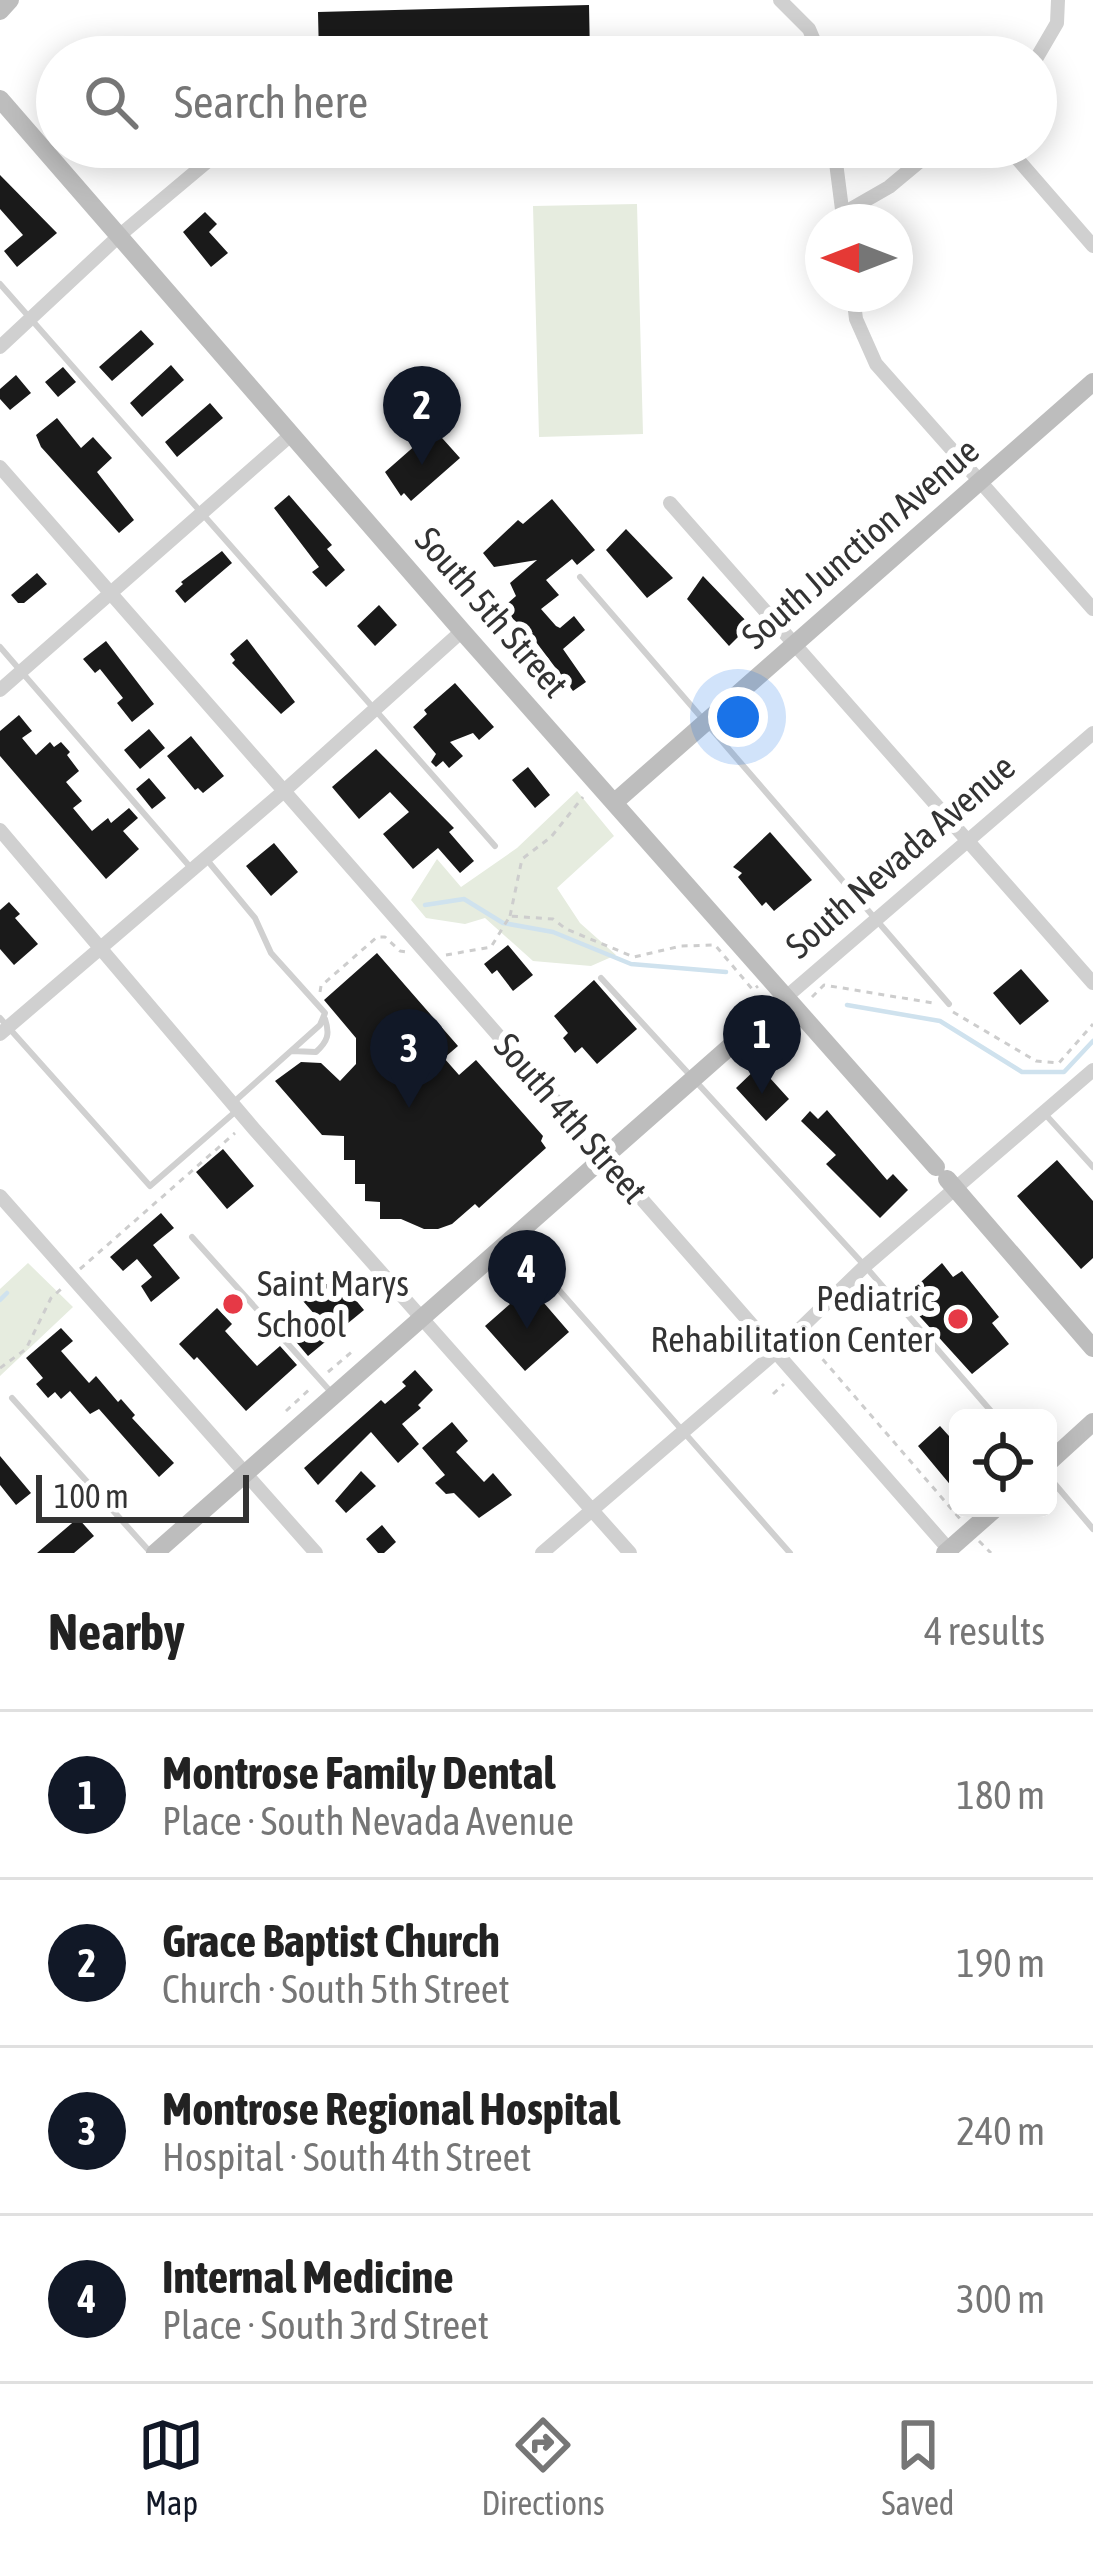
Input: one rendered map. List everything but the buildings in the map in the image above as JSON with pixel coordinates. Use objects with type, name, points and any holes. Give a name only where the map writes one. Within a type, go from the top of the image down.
[{"type":"street","points":[[0,11],[10,0]]},
{"type":"street","points":[[780,0],[812,36]]},
{"type":"street","points":[[1049,36],[1057,23],[1058,0]]},
{"type":"street","name":"South 5th Street","points":[[0,99],[36,140]]},
{"type":"street","name":"South 5th Street","points":[[61,168],[1093,1348]]},
{"type":"street","points":[[0,346],[200,168]]},
{"type":"street","points":[[837,168],[841,204]]},
{"type":"street","points":[[864,204],[912,168]]},
{"type":"street","points":[[1025,168],[1093,246]]},
{"type":"street","points":[[855,312],[876,364],[1093,609]]},
{"type":"street","name":"South Junction Avenue","points":[[616,801],[1093,382]]},
{"type":"street","points":[[0,690],[292,434]]},
{"type":"street","name":"South 4th Street","points":[[0,467],[948,1552]]},
{"type":"street","points":[[670,503],[1093,983]]},
{"type":"street","points":[[3,1026],[104,948],[462,631]]},
{"type":"street","name":"South Nevada Avenue","points":[[153,1553],[1093,733]]},
{"type":"street","points":[[0,830],[235,1107],[630,1553]]},
{"type":"street","points":[[542,1553],[776,1352],[946,1178],[1046,1114],[1093,1070]]},
{"type":"street","points":[[0,1196],[316,1553]]},
{"type":"street","points":[[1057,1454],[1093,1423]]},
{"type":"street","points":[[948,1552],[986,1517]]},
{"type":"lane","points":[[0,284],[495,847]]},
{"type":"lane","points":[[580,577],[950,1004]]},
{"type":"lane","points":[[0,647],[193,871]]},
{"type":"lane","points":[[206,859],[255,918],[271,952],[325,1019],[328,1037],[316,1052],[292,1051]]},
{"type":"lane","points":[[601,978],[989,1409]]},
{"type":"lane","points":[[3,1026],[150,1186],[325,1019]]},
{"type":"lane","points":[[1046,1114],[1093,1167]]},
{"type":"lane","points":[[192,1237],[333,1395]]},
{"type":"lane","points":[[514,1239],[790,1553]]},
{"type":"lane","points":[[12,1398],[153,1553]]},
{"type":"lane","points":[[1057,1487],[1093,1529]]},
{"type":"path","points":[[314,1002],[321,986],[377,937],[386,937],[400,951],[427,954],[491,946],[509,918],[522,859],[551,837],[584,795]]},
{"type":"path","points":[[509,918],[553,919],[634,957],[681,946],[715,946],[753,990]]},
{"type":"path","points":[[812,997],[824,985],[931,1002],[1036,1060],[1059,1063],[1093,1024]]},
{"type":"path","points":[[82,1268],[239,1129]]},
{"type":"path","points":[[0,1368],[26,1349],[58,1292]]},
{"type":"path","points":[[798,1330],[991,1553]]},
{"type":"path","points":[[327,1373],[354,1350]]},
{"type":"path","points":[[286,1411],[314,1385]]},
{"type":"shaded area","points":[[637,204],[643,434],[539,437],[533,206]]},
{"type":"shaded area","points":[[577,791],[614,836],[557,888],[580,923],[616,955],[591,966],[533,961],[485,918],[465,924],[426,918],[411,900],[437,859],[461,887],[517,848]]},
{"type":"shaded area","points":[[28,1263],[73,1307],[0,1376],[0,1289]]},
{"type":"waterway","points":[[425,905],[464,899],[503,923],[553,932],[631,964],[726,972]]},
{"type":"waterway","points":[[847,1005],[940,1021],[1022,1072],[1064,1072],[1093,1041]]},
{"type":"waterway","points":[[0,1300],[7,1293]]},
{"type":"place","name":"Grace Baptist Church","points":[[422,465]]},
{"type":"place","name":"Montrose Family Dental","points":[[762,1094]]},
{"type":"place","name":"Montrose Regional Hospital","points":[[409,1108]]},
{"type":"place","name":"Saint Marys School","points":[[233,1304]]},
{"type":"place","name":"Pediatric Rehabilitation Center","points":[[958,1319]]},
{"type":"place","name":"Internal Medicine","points":[[527,1329]]}]
